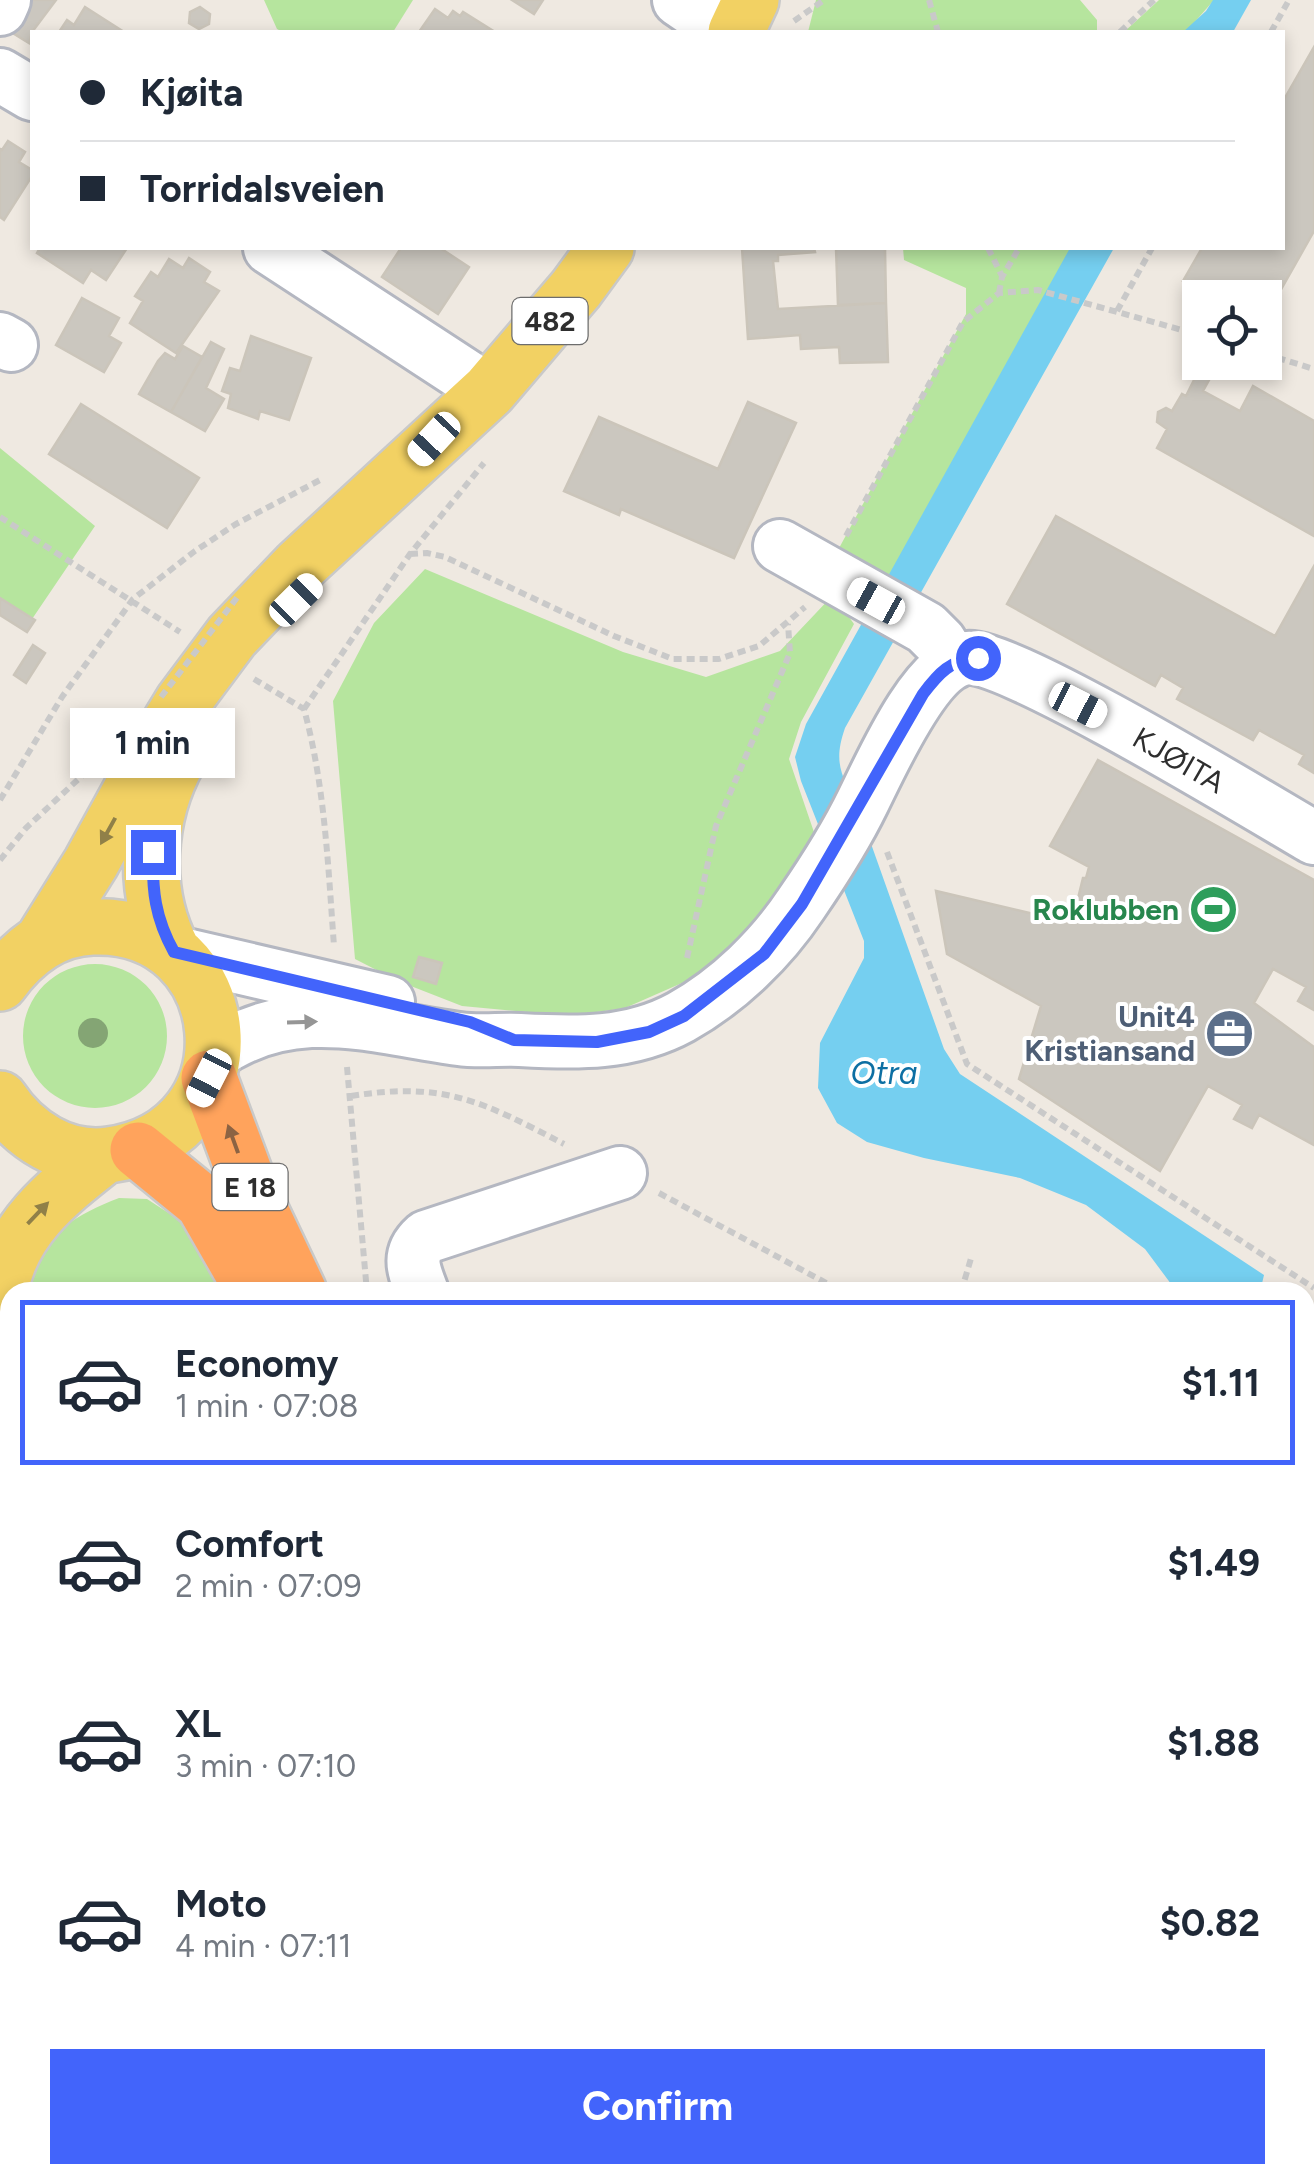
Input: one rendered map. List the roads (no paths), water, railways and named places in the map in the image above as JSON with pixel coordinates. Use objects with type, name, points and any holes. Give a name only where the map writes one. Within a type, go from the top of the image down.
[{"type":"highway","name":"E 18","points":[[211,1067],[252,1193],[294,1282]]},
{"type":"highway","name":"E 18","points":[[121,1153],[202,1203],[248,1282]]},
{"type":"main road","points":[[739,30],[773,10]]},
{"type":"main road","name":"482","points":[[211,1067],[210,1010],[196,979],[174,952],[155,909],[154,822],[166,779],[234,671],[274,623],[434,472],[490,391],[605,250]]},
{"type":"main road","name":"482","points":[[43,940],[151,754],[223,648],[287,578],[490,391]]},
{"type":"main road","name":"482","points":[[0,983],[16,961],[43,940],[76,928],[110,926],[144,934],[174,952]]},
{"type":"main road","points":[[3,1282],[19,1235],[35,1215],[121,1153],[169,1134],[194,1109],[211,1067]]},
{"type":"main road","points":[[0,1099],[13,1118],[40,1141],[75,1154],[121,1153]]},
{"type":"main road","points":[[0,1396],[0,1445]]},
{"type":"street","points":[[0,9],[4,0]]},
{"type":"street","points":[[0,75],[30,93]]},
{"type":"street","points":[[273,250],[490,391]]},
{"type":"street","points":[[211,1067],[254,1030],[280,1022],[358,1024],[466,1040],[597,1042],[649,1032],[684,1016],[764,954],[802,904],[910,713],[937,676],[939,646],[780,546]]},
{"type":"street","name":"KJØITA","points":[[939,646],[1010,670],[1126,730],[1314,838]]},
{"type":"street","points":[[174,952],[470,1022],[514,1040]]},
{"type":"street","points":[[419,1282],[412,1260],[418,1244],[426,1237],[620,1173]]},
{"type":"water","points":[[1213,0],[1251,0],[1234,30],[1185,30]]},
{"type":"water","name":"Otra","points":[[1069,250],[1113,250],[845,728],[839,762],[944,1049],[960,1074],[1264,1275],[1262,1282],[1170,1282],[1145,1249],[1086,1205],[1020,1178],[867,1142],[837,1123],[818,1088],[820,1043],[864,958],[864,941],[801,781],[795,757],[806,724]]},
{"type":"place","name":"Roklubben","points":[[1214,909]]},
{"type":"place","name":"Unit4 Kristiansand","points":[[1230,1033]]}]
